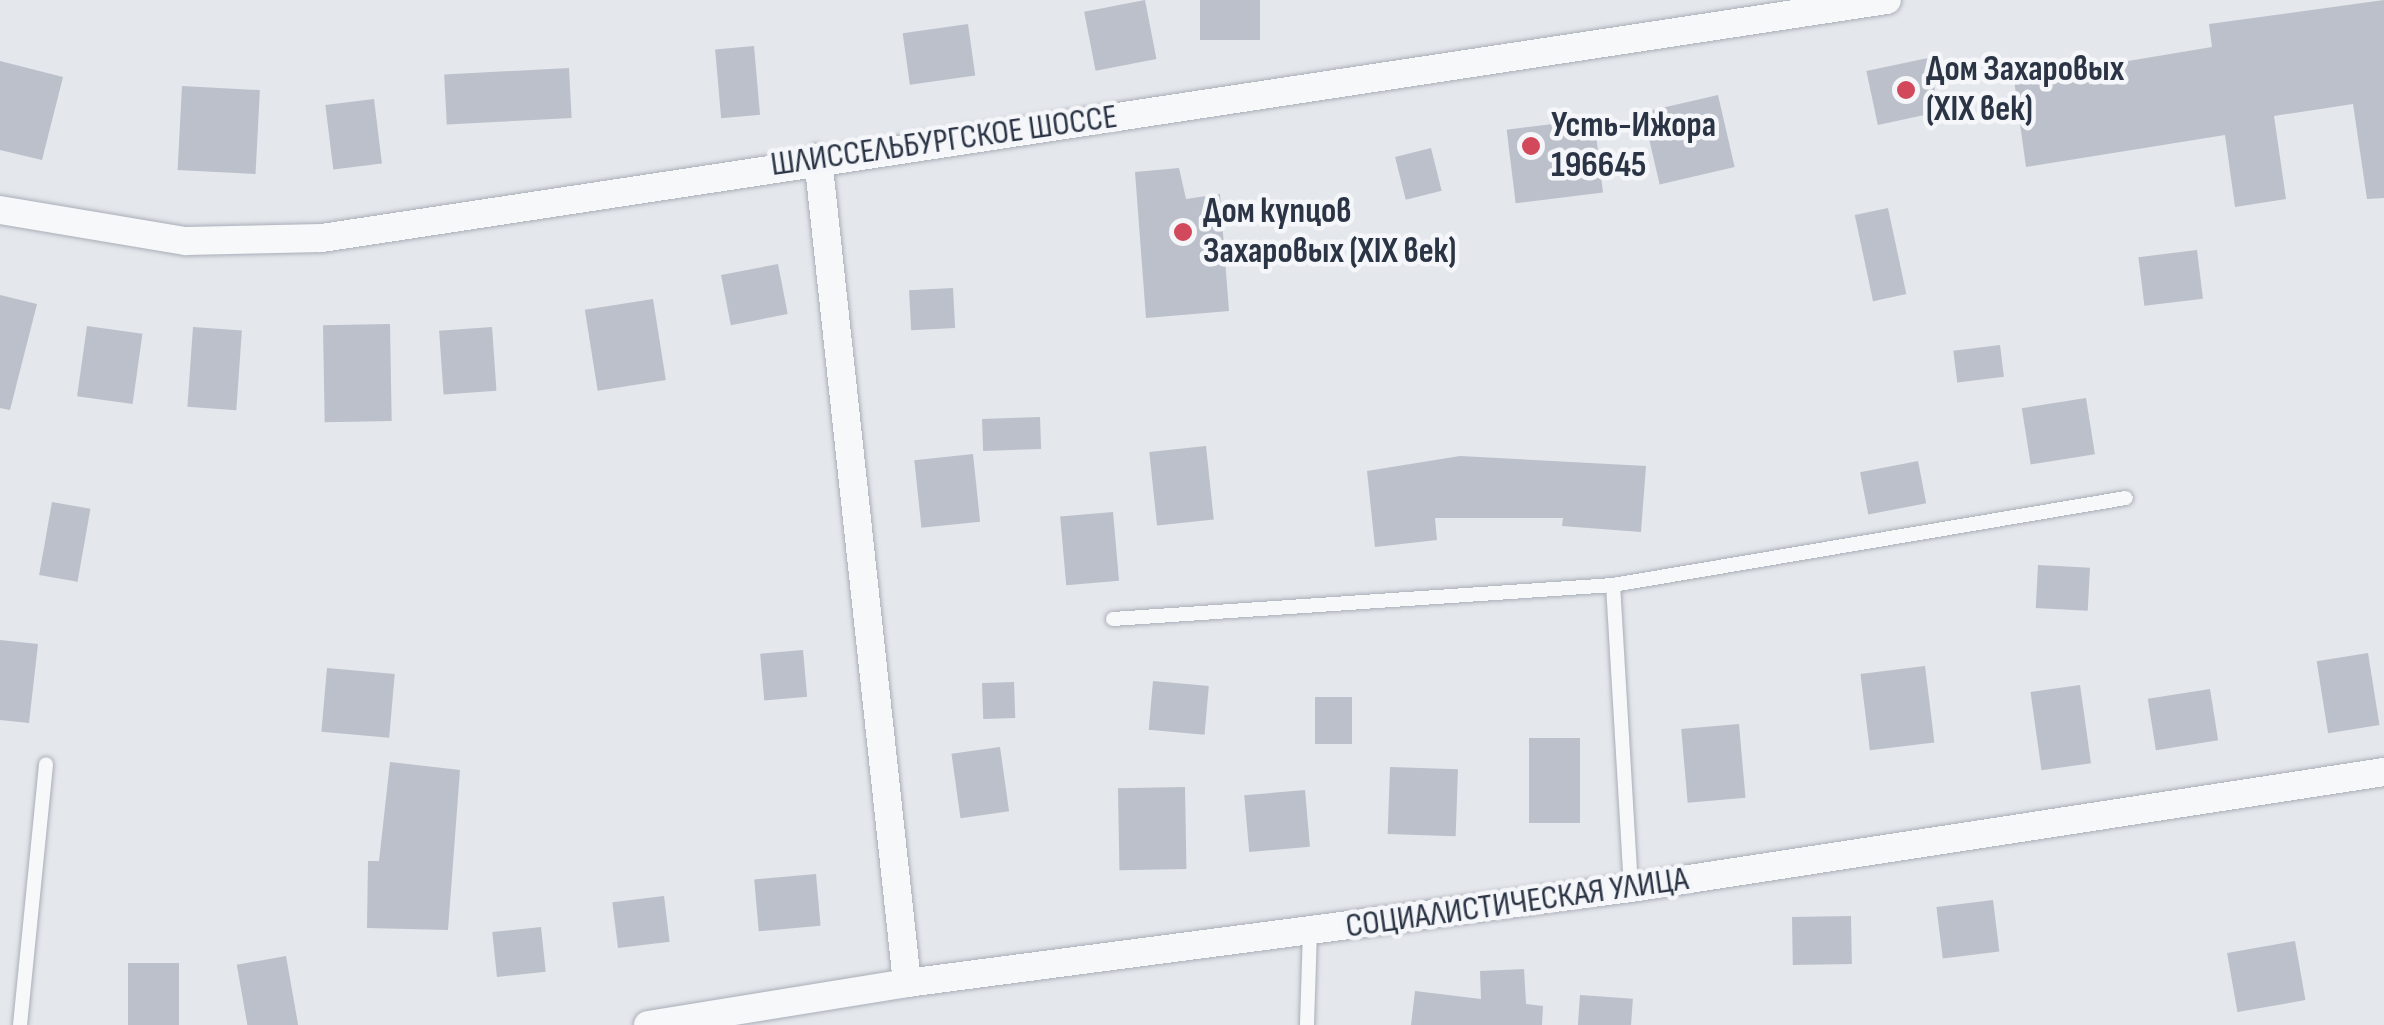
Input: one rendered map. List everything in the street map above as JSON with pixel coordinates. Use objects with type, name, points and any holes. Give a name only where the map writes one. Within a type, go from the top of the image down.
[{"type":"street","name":"ШЛИССЕЛЬБУРГСКОЕ ШОССЕ","points":[[0,210],[186,241],[322,238],[818,158],[1887,0]]},
{"type":"street","points":[[818,158],[907,983]]},
{"type":"street","name":"СОЦИАЛИСТИЧЕСКАЯ УЛИЦА","points":[[648,1025],[907,983],[1631,888],[2384,772]]},
{"type":"lane","points":[[1114,619],[1613,585],[2126,498]]},
{"type":"lane","points":[[1613,585],[1631,888]]},
{"type":"lane","points":[[20,1025],[46,764]]},
{"type":"lane","points":[[1307,1025],[1310,932]]},
{"type":"building","points":[[1145,0],[1156,59],[1096,71],[1084,12]]},
{"type":"building","points":[[1200,0],[1260,0],[1260,40],[1200,40]]},
{"type":"building","points":[[2384,0],[2384,198],[2367,199],[2353,104],[2274,116],[2286,199],[2235,207],[2225,135],[2026,167],[2014,80],[2212,47],[2209,24]]},
{"type":"building","points":[[968,24],[975,75],[910,85],[903,33]]},
{"type":"building","points":[[754,46],[760,115],[721,118],[715,49]]},
{"type":"building","points":[[1928,58],[1939,112],[1878,125],[1866,71]]},
{"type":"building","points":[[0,61],[63,77],[42,160],[0,150]]},
{"type":"building","points":[[569,68],[572,118],[447,124],[444,75]]},
{"type":"building","points":[[182,86],[260,90],[255,174],[178,170]]},
{"type":"building","points":[[1718,95],[1735,167],[1660,184],[1643,112]]},
{"type":"building","points":[[374,99],[382,164],[333,169],[325,105]]},
{"type":"building","points":[[1594,119],[1603,192],[1516,203],[1507,130]]},
{"type":"building","points":[[1431,148],[1442,191],[1406,200],[1395,157]]},
{"type":"building","points":[[1179,168],[1186,199],[1220,194],[1229,311],[1146,318],[1135,172]]},
{"type":"building","points":[[1888,208],[1906,294],[1873,301],[1855,215]]},
{"type":"building","points":[[2197,250],[2203,299],[2144,306],[2138,257]]},
{"type":"building","points":[[778,264],[788,314],[731,325],[721,275]]},
{"type":"building","points":[[953,288],[955,328],[911,330],[909,290]]},
{"type":"building","points":[[0,295],[37,304],[10,410],[0,408]]},
{"type":"building","points":[[653,299],[666,380],[598,391],[585,310]]},
{"type":"building","points":[[390,324],[392,421],[325,422],[323,325]]},
{"type":"building","points":[[87,326],[142,334],[133,404],[77,396]]},
{"type":"building","points":[[193,327],[242,330],[236,410],[187,407]]},
{"type":"building","points":[[492,327],[496,391],[444,395],[439,331]]},
{"type":"building","points":[[2000,345],[2004,377],[1957,382],[1953,351]]},
{"type":"building","points":[[2086,398],[2095,454],[2031,464],[2022,408]]},
{"type":"building","points":[[1040,417],[1041,449],[983,451],[982,419]]},
{"type":"building","points":[[1206,446],[1214,520],[1157,526],[1149,452]]},
{"type":"building","points":[[973,454],[980,522],[921,528],[914,460]]},
{"type":"building","points":[[1460,456],[1646,466],[1641,532],[1562,526],[1563,518],[1435,518],[1437,540],[1375,547],[1367,471]]},
{"type":"building","points":[[1918,461],[1926,503],[1868,514],[1860,472]]},
{"type":"building","points":[[52,502],[90,509],[78,582],[39,575]]},
{"type":"building","points":[[1113,512],[1119,581],[1066,585],[1060,517]]},
{"type":"building","points":[[2038,565],[2090,568],[2088,611],[2036,608]]},
{"type":"building","points":[[0,640],[38,644],[29,723],[0,720]]},
{"type":"building","points":[[803,650],[807,697],[764,701],[760,654]]},
{"type":"building","points":[[2368,653],[2379,725],[2328,733],[2317,661]]},
{"type":"building","points":[[1925,666],[1934,742],[1870,750],[1860,674]]},
{"type":"building","points":[[327,668],[395,674],[389,738],[321,732]]},
{"type":"building","points":[[1153,681],[1209,686],[1205,735],[1149,730]]},
{"type":"building","points":[[1014,682],[1015,718],[983,719],[982,683]]},
{"type":"building","points":[[2080,685],[2091,763],[2041,770],[2030,692]]},
{"type":"building","points":[[2210,689],[2218,740],[2156,750],[2148,699]]},
{"type":"building","points":[[1315,697],[1352,697],[1352,744],[1315,744]]},
{"type":"building","points":[[1739,724],[1745,798],[1688,803],[1681,729]]},
{"type":"building","points":[[1529,738],[1580,738],[1580,823],[1529,823]]},
{"type":"building","points":[[1000,747],[1009,811],[961,818],[951,754]]},
{"type":"building","points":[[390,762],[460,770],[448,930],[367,928],[368,861],[379,861]]},
{"type":"building","points":[[1390,767],[1458,769],[1456,836],[1388,834]]},
{"type":"building","points":[[1185,787],[1186,869],[1119,870],[1118,788]]},
{"type":"building","points":[[1305,790],[1310,847],[1249,852],[1244,795]]},
{"type":"building","points":[[816,874],[821,926],[759,931],[754,879]]},
{"type":"building","points":[[664,896],[670,942],[618,948],[612,902]]},
{"type":"building","points":[[1993,900],[1999,952],[1943,959],[1936,907]]},
{"type":"building","points":[[1851,916],[1852,964],[1793,965],[1792,917]]},
{"type":"building","points":[[541,927],[546,972],[497,977],[492,932]]},
{"type":"building","points":[[2295,941],[2305,1000],[2237,1012],[2227,953]]},
{"type":"building","points":[[286,956],[298,1025],[247,1025],[237,965]]},
{"type":"building","points":[[128,963],[179,963],[179,1025],[128,1025]]},
{"type":"building","points":[[1524,969],[1526,1004],[1543,1006],[1542,1025],[1411,1025],[1415,991],[1481,999],[1480,971]]},
{"type":"building","points":[[1580,995],[1633,999],[1631,1025],[1578,1025]]},
{"type":"place","name":"Дом Захаровых (XIX век)","points":[[1906,90]]},
{"type":"place","name":"Усть-Ижора 196645","points":[[1531,146]]},
{"type":"place","name":"Дом купцов Захаровых (XIX век)","points":[[1183,232]]}]
